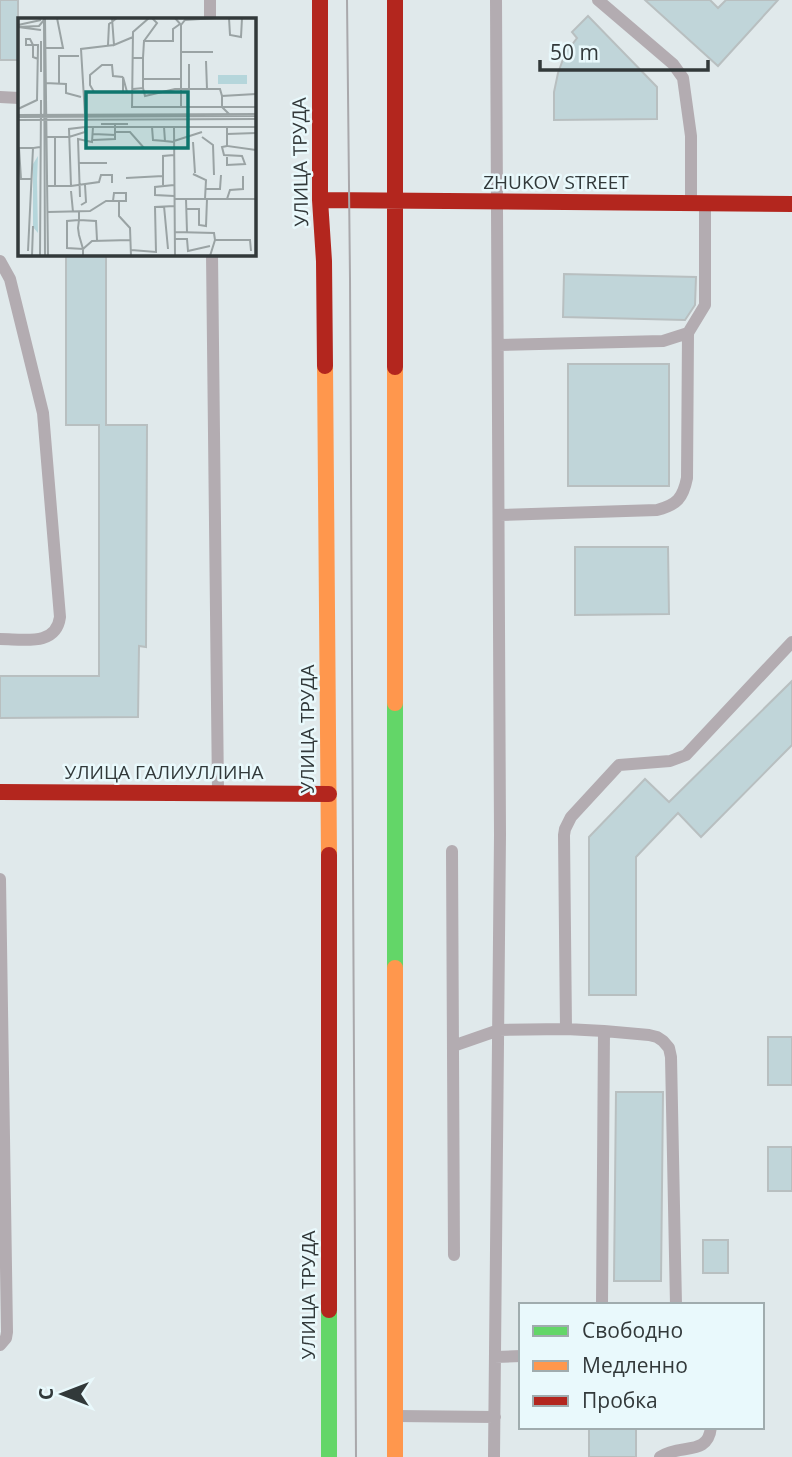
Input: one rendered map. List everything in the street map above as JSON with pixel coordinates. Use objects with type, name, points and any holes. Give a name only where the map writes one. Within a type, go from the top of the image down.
[{"type":"main road","name":"УЛИЦА ТРУДА","points":[[320,0],[320,200],[324,261],[329,794],[329,1457]]},
{"type":"main road","points":[[395,1457],[396,0]]},
{"type":"main road","name":"ZHUKOV STREET","points":[[320,200],[792,204]]},
{"type":"main road","name":"УЛИЦА ГАЛИУЛЛИНА","points":[[0,792],[329,794]]},
{"type":"lane","points":[[210,0],[210,18]]},
{"type":"lane","points":[[494,1457],[500,821],[496,0]]},
{"type":"lane","points":[[499,515],[657,509],[668,507],[679,500],[685,489],[688,333],[705,305],[698,204],[683,78],[673,64],[598,0]]},
{"type":"lane","points":[[0,97],[18,98]]},
{"type":"lane","points":[[212,256],[218,792]]},
{"type":"lane","points":[[0,261],[10,279],[43,413],[60,617],[55,632],[48,637],[0,639]]},
{"type":"lane","points":[[498,345],[663,341],[688,333]]},
{"type":"lane","points":[[566,1029],[564,835],[567,823],[619,765],[670,761],[686,755],[792,642]]},
{"type":"lane","points":[[452,851],[454,1255]]},
{"type":"lane","points":[[0,879],[7,1332],[0,1345]]},
{"type":"lane","points":[[453,1046],[499,1030],[604,1031],[649,1035],[663,1041],[671,1057],[676,1303]]},
{"type":"lane","points":[[602,1303],[604,1031]]},
{"type":"lane","points":[[495,1357],[519,1356]]},
{"type":"lane","points":[[396,1416],[495,1417]]},
{"type":"lane","points":[[660,1457],[667,1453],[700,1451],[709,1442],[711,1429]]},
{"type":"building","points":[[0,0],[18,0],[18,60],[0,60]]},
{"type":"building","points":[[645,0],[710,0],[718,8],[726,0],[778,0],[718,66]]},
{"type":"building","points":[[588,16],[657,87],[657,119],[554,120],[554,92],[558,73],[565,54],[577,38],[572,32]]},
{"type":"building","points":[[66,256],[106,256],[106,425],[147,425],[146,647],[139,646],[138,717],[0,718],[0,676],[99,676],[99,425],[66,425]]},
{"type":"building","points":[[564,274],[696,277],[695,305],[685,320],[563,317]]},
{"type":"building","points":[[568,364],[669,364],[669,486],[568,486]]},
{"type":"building","points":[[575,547],[668,547],[669,614],[575,615]]},
{"type":"building","points":[[792,681],[792,745],[701,837],[678,813],[636,857],[636,995],[589,995],[589,837],[645,779],[669,802]]},
{"type":"building","points":[[768,1037],[792,1037],[792,1085],[768,1085]]},
{"type":"building","points":[[616,1092],[663,1092],[661,1281],[614,1281]]},
{"type":"building","points":[[768,1147],[792,1147],[792,1191],[768,1191]]},
{"type":"building","points":[[703,1240],[728,1240],[728,1273],[703,1273]]},
{"type":"building","points":[[589,1429],[636,1429],[636,1457],[589,1457]]},
{"type":"tram line","points":[[347,0],[356,1457]]},
{"type":"traffic: fast","points":[[395,703],[395,968]]},
{"type":"traffic: fast","points":[[329,1310],[329,1457]]},
{"type":"traffic: slow","points":[[325,366],[329,855]]},
{"type":"traffic: slow","points":[[395,367],[395,703]]},
{"type":"traffic: slow","points":[[395,968],[395,1457]]},
{"type":"traffic: jam","points":[[320,0],[320,200],[324,261],[325,366]]},
{"type":"traffic: jam","points":[[395,0],[395,367]]},
{"type":"traffic: jam","points":[[320,200],[792,204]]},
{"type":"traffic: jam","points":[[0,792],[329,794]]},
{"type":"traffic: jam","points":[[329,855],[329,1310]]}]
